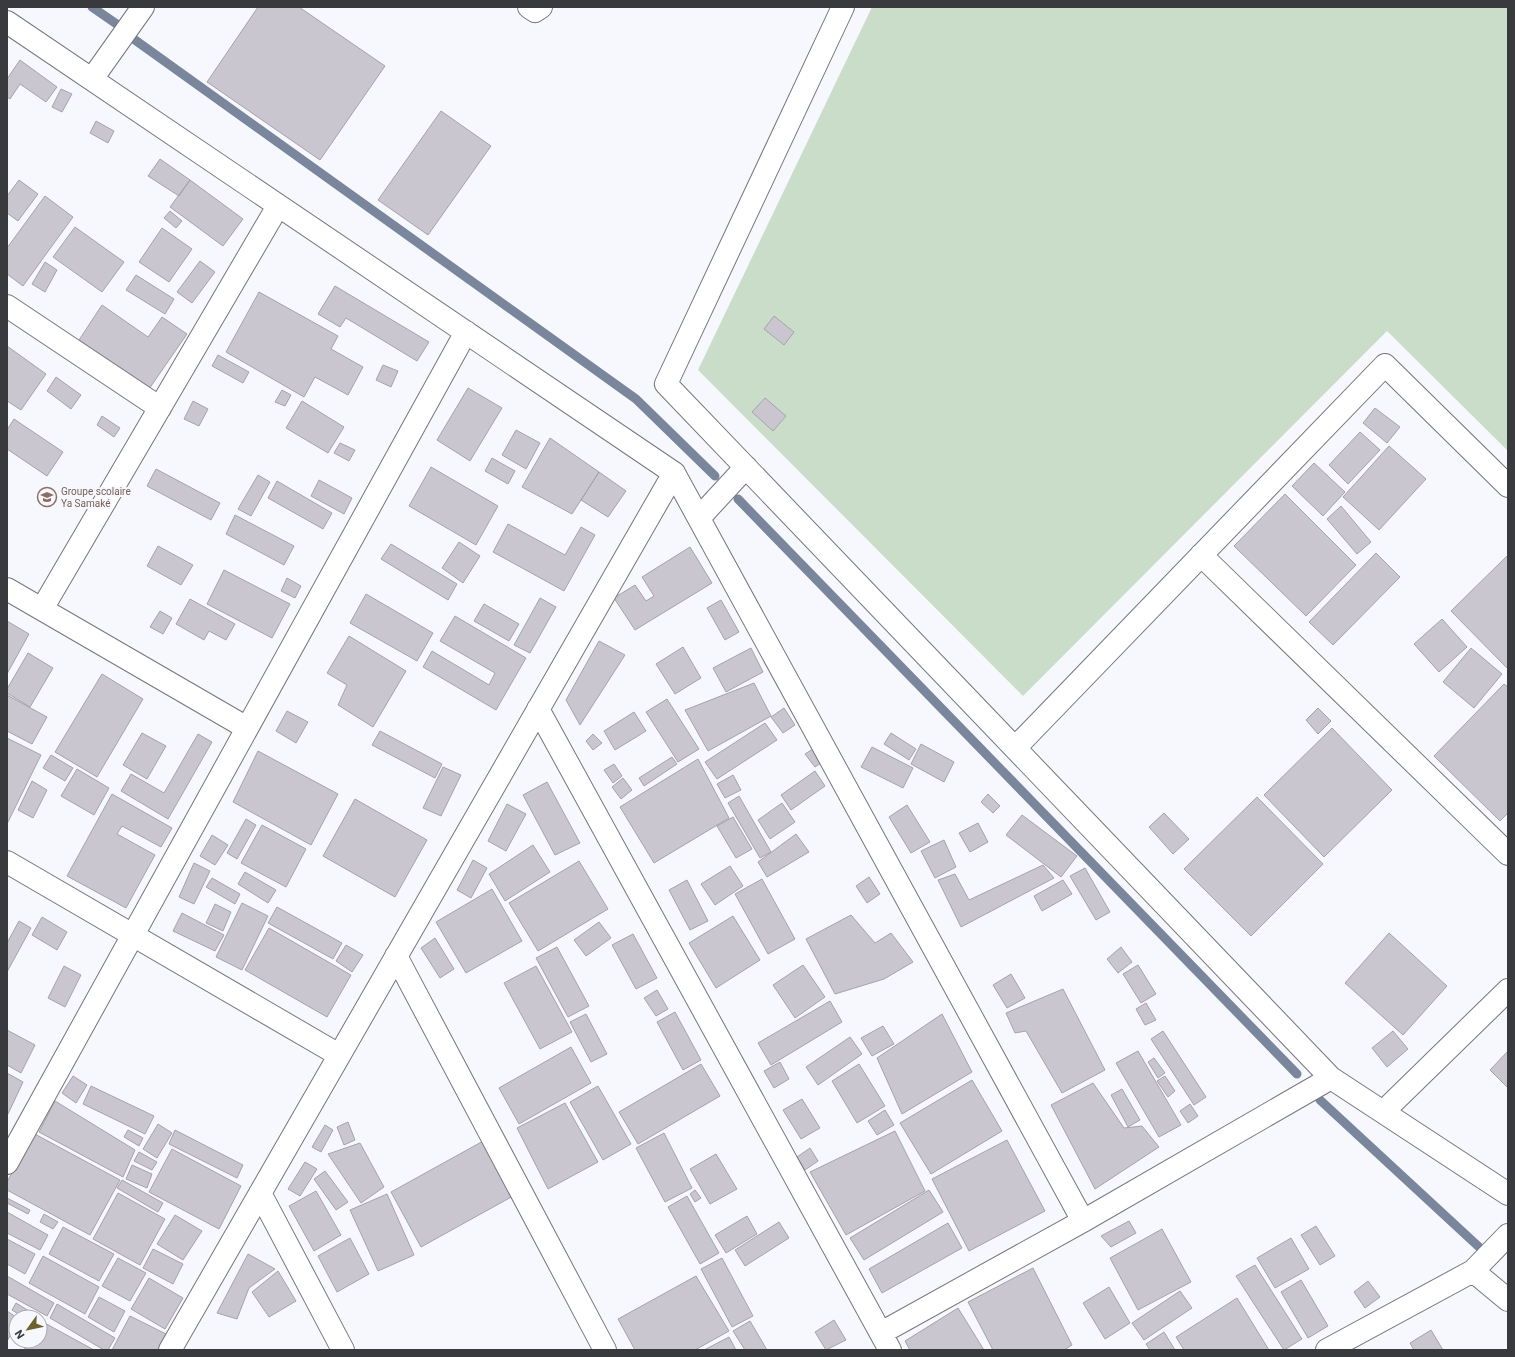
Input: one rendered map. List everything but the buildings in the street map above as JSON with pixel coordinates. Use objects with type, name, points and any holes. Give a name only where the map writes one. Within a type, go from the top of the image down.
[{"type":"street","points":[[92,79],[142,7]]},
{"type":"street","points":[[529,7],[535,11],[540,7]]},
{"type":"street","points":[[843,7],[666,384],[1331,1078],[1508,1194]]},
{"type":"street","points":[[7,22],[674,473],[1083,1221]]},
{"type":"street","points":[[42,609],[278,206]]},
{"type":"street","points":[[7,306],[160,408]]},
{"type":"street","points":[[7,1163],[466,332]]},
{"type":"street","points":[[1015,748],[1385,365],[1508,486]]},
{"type":"street","points":[[699,518],[746,467]]},
{"type":"street","points":[[170,1350],[674,473]]},
{"type":"street","points":[[1201,555],[1508,854]]},
{"type":"street","points":[[7,589],[247,728]]},
{"type":"street","points":[[538,709],[886,1342],[1083,1221],[1331,1078]]},
{"type":"street","points":[[7,862],[340,1055]]},
{"type":"street","points":[[396,956],[605,1350]]},
{"type":"street","points":[[1384,1112],[1508,990]]},
{"type":"street","points":[[260,1194],[343,1350]]},
{"type":"street","points":[[1327,1350],[1473,1271],[1508,1235]]},
{"type":"street","points":[[1473,1271],[1508,1300]]},
{"type":"green space","points":[[872,7],[1508,7],[1508,451],[1387,331],[1023,696],[698,370]]},
{"type":"waterway","points":[[92,7],[118,25]]},
{"type":"waterway","points":[[135,40],[636,399],[715,476]]},
{"type":"waterway","points":[[738,499],[1297,1074]]},
{"type":"waterway","points":[[1320,1100],[1479,1247]]},
{"type":"place","name":"Groupe scolaire Ya Samaké","points":[[47,497]]}]
